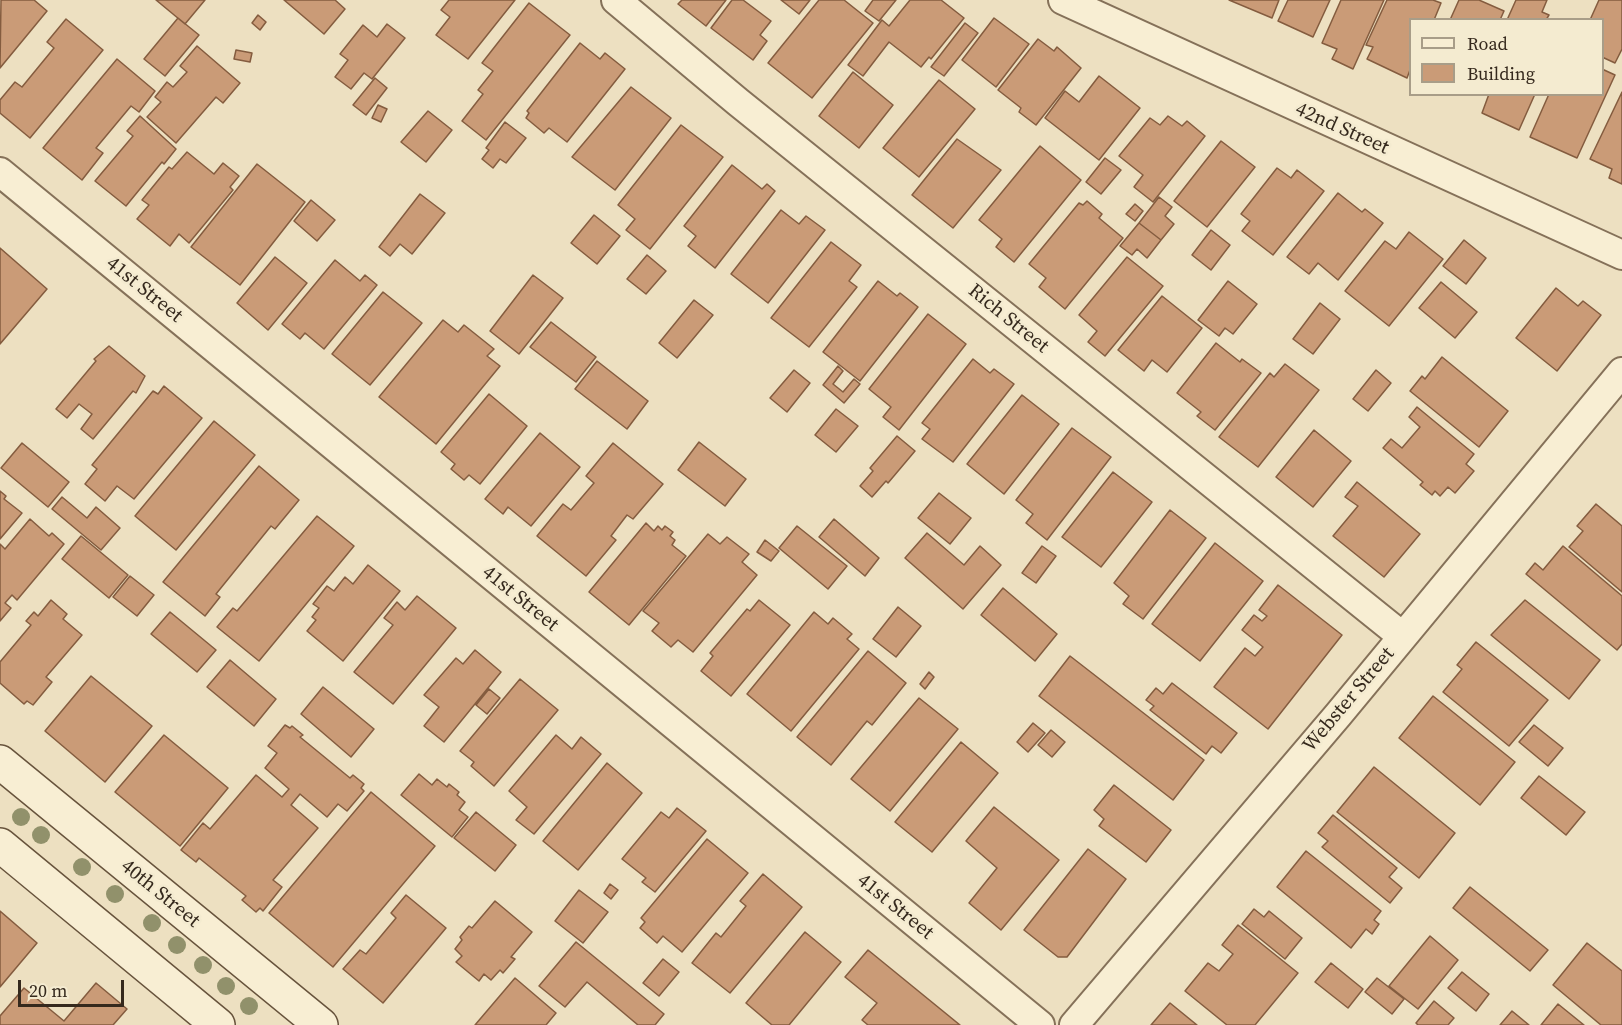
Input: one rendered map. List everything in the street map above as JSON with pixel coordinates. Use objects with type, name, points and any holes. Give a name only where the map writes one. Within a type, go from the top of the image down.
[{"type":"main road","name":"40th Street","points":[[0,762],[321,1025]]},
{"type":"main road","points":[[0,845],[218,1025]]},
{"type":"street","name":"Rich Street","points":[[616,0],[738,102],[1402,636]]},
{"type":"street","name":"42nd Street","points":[[1063,0],[1622,255]]},
{"type":"street","name":"41st Street","points":[[0,172],[1040,1025]]},
{"type":"street","name":"Webster Street","points":[[1074,1025],[1622,372]]},
{"type":"building","points":[[1,0],[34,0],[47,11],[0,68]]},
{"type":"building","points":[[156,0],[205,0],[185,24]]},
{"type":"building","points":[[284,0],[335,0],[345,9],[324,34]]},
{"type":"building","points":[[449,0],[515,0],[468,59],[436,35],[450,17],[441,10]]},
{"type":"building","points":[[682,0],[726,0],[706,26],[678,4]]},
{"type":"building","points":[[732,0],[743,0],[771,21],[760,35],[767,41],[753,60],[711,28]]},
{"type":"building","points":[[781,0],[810,0],[799,14]]},
{"type":"building","points":[[819,0],[844,0],[873,23],[812,98],[768,63]]},
{"type":"building","points":[[873,0],[896,0],[879,21],[865,11]]},
{"type":"building","points":[[910,0],[941,0],[964,18],[931,59],[929,57],[921,67],[889,42],[863,76],[848,65],[882,20],[889,26]]},
{"type":"building","points":[[1229,0],[1279,0],[1272,18]]},
{"type":"building","points":[[1288,0],[1330,0],[1313,37],[1278,21]]},
{"type":"building","points":[[1341,0],[1384,0],[1353,69],[1332,59],[1337,49],[1322,43]]},
{"type":"building","points":[[1387,0],[1433,0],[1441,3],[1435,18],[1409,18],[1409,73],[1407,78],[1367,59],[1373,47],[1366,45]]},
{"type":"building","points":[[1459,0],[1479,0],[1504,11],[1501,18],[1451,18]]},
{"type":"building","points":[[1516,0],[1547,0],[1542,12],[1549,15],[1547,18],[1508,18]]},
{"type":"building","points":[[1599,0],[1622,0],[1622,49],[1615,63],[1604,58],[1604,18],[1591,18]]},
{"type":"building","points":[[529,3],[570,35],[486,140],[462,121],[483,94],[478,90],[493,71],[482,63]]},
{"type":"building","points":[[258,15],[266,22],[260,30],[252,23]]},
{"type":"building","points":[[178,18],[199,35],[165,76],[144,59]]},
{"type":"building","points":[[994,18],[1029,44],[996,87],[962,60]]},
{"type":"building","points":[[66,19],[103,50],[30,138],[0,113],[0,100],[15,82],[22,87],[54,48],[47,42]]},
{"type":"building","points":[[965,23],[978,33],[944,76],[931,67]]},
{"type":"building","points":[[387,24],[405,38],[372,79],[364,73],[351,89],[335,77],[348,60],[340,54],[363,25],[377,37]]},
{"type":"building","points":[[1038,39],[1054,51],[1057,47],[1081,68],[1036,125],[1019,112],[1021,108],[998,90]]},
{"type":"building","points":[[580,43],[600,59],[605,53],[625,69],[567,142],[549,128],[544,133],[526,118],[529,113],[527,111]]},
{"type":"building","points":[[197,46],[240,83],[223,103],[216,97],[176,143],[147,117],[161,102],[155,97],[167,82],[173,87],[187,72],[180,66]]},
{"type":"building","points":[[236,50],[252,53],[250,62],[234,59]]},
{"type":"building","points":[[117,59],[155,91],[139,112],[131,106],[96,148],[103,153],[82,180],[43,148]]},
{"type":"building","points":[[1604,70],[1615,75],[1577,158],[1530,137],[1548,96],[1604,96]]},
{"type":"building","points":[[853,72],[893,105],[859,148],[819,116]]},
{"type":"building","points":[[1099,76],[1140,108],[1099,160],[1045,118],[1065,91],[1079,102]]},
{"type":"building","points":[[375,78],[387,88],[366,115],[353,105]]},
{"type":"building","points":[[939,80],[975,109],[919,177],[883,148]]},
{"type":"building","points":[[631,87],[671,118],[615,190],[572,157]]},
{"type":"building","points":[[1622,92],[1622,184],[1609,178],[1612,169],[1590,159]]},
{"type":"building","points":[[1488,96],[1534,96],[1519,130],[1482,113]]},
{"type":"building","points":[[378,105],[387,109],[381,122],[372,118]]},
{"type":"building","points":[[428,111],[452,130],[426,162],[401,142]]},
{"type":"building","points":[[140,116],[176,149],[164,164],[162,162],[126,206],[95,181],[133,136],[127,131]]},
{"type":"building","points":[[1168,116],[1182,126],[1187,121],[1205,136],[1153,202],[1134,187],[1143,175],[1119,156],[1150,118],[1160,125]]},
{"type":"building","points":[[505,122],[526,138],[506,163],[500,159],[493,168],[482,159],[489,150],[486,148]]},
{"type":"building","points":[[681,125],[723,157],[650,249],[626,230],[635,219],[618,205]]},
{"type":"building","points":[[957,139],[1001,170],[953,228],[912,195]]},
{"type":"building","points":[[1221,141],[1255,167],[1207,227],[1174,201]]},
{"type":"building","points":[[1040,146],[1081,180],[1014,262],[996,247],[1002,239],[979,220]]},
{"type":"building","points":[[187,152],[214,174],[223,163],[239,176],[230,187],[233,190],[189,243],[179,234],[170,246],[137,219],[149,205],[142,200],[169,167],[172,169]]},
{"type":"building","points":[[1105,158],[1121,170],[1101,194],[1086,182]]},
{"type":"building","points":[[257,164],[305,202],[240,285],[191,247]]},
{"type":"building","points":[[732,165],[762,189],[767,184],[775,191],[715,268],[688,246],[696,236],[684,226]]},
{"type":"building","points":[[1277,168],[1291,178],[1297,170],[1324,191],[1273,255],[1242,231],[1250,221],[1241,214]]},
{"type":"building","points":[[1338,193],[1362,212],[1365,209],[1383,223],[1338,280],[1318,263],[1309,274],[1287,257]]},
{"type":"building","points":[[420,194],[445,213],[412,254],[400,244],[390,256],[379,247]]},
{"type":"building","points":[[1159,197],[1172,207],[1165,216],[1174,224],[1161,240],[1139,223]]},
{"type":"building","points":[[311,200],[335,220],[317,241],[294,221]]},
{"type":"building","points":[[1087,201],[1102,214],[1099,218],[1123,238],[1065,309],[1039,287],[1046,278],[1029,264],[1079,203],[1083,205]]},
{"type":"building","points":[[1135,204],[1143,211],[1135,221],[1126,214]]},
{"type":"building","points":[[781,210],[799,224],[806,216],[825,230],[768,303],[731,274]]},
{"type":"building","points":[[594,215],[620,236],[597,264],[571,243]]},
{"type":"building","points":[[1139,223],[1161,240],[1147,258],[1137,249],[1132,255],[1120,246]]},
{"type":"building","points":[[1211,230],[1230,245],[1211,270],[1192,255]]},
{"type":"building","points":[[1409,232],[1443,259],[1389,326],[1345,291],[1385,241],[1396,249]]},
{"type":"building","points":[[1464,240],[1486,258],[1466,284],[1443,266]]},
{"type":"building","points":[[831,242],[861,265],[849,281],[857,287],[809,347],[771,318]]},
{"type":"building","points":[[0,248],[47,289],[0,344]]},
{"type":"building","points":[[647,255],[666,271],[646,294],[627,279]]},
{"type":"building","points":[[275,257],[307,283],[268,330],[237,303]]},
{"type":"building","points":[[1127,257],[1163,286],[1105,356],[1088,342],[1097,331],[1079,315]]},
{"type":"building","points":[[335,260],[360,281],[365,275],[377,285],[324,349],[305,333],[300,339],[282,324]]},
{"type":"building","points":[[533,275],[563,298],[519,354],[490,331]]},
{"type":"building","points":[[878,281],[897,296],[900,293],[918,307],[860,381],[823,352]]},
{"type":"building","points":[[1228,281],[1257,304],[1233,334],[1225,328],[1219,336],[1198,320]]},
{"type":"building","points":[[1441,282],[1477,312],[1455,338],[1419,308]]},
{"type":"building","points":[[1556,288],[1578,306],[1583,301],[1601,315],[1557,371],[1516,338]]},
{"type":"building","points":[[383,292],[422,323],[370,385],[332,354]]},
{"type":"building","points":[[1162,296],[1202,328],[1167,372],[1152,360],[1144,371],[1118,350]]},
{"type":"building","points":[[694,300],[713,315],[677,358],[659,343]]},
{"type":"building","points":[[1320,303],[1340,319],[1313,354],[1293,339]]},
{"type":"building","points":[[928,314],[966,344],[899,430],[883,417],[891,407],[869,389]]},
{"type":"building","points":[[443,320],[458,332],[464,325],[494,349],[487,356],[500,366],[436,444],[379,397]]},
{"type":"building","points":[[551,322],[596,357],[576,382],[530,347]]},
{"type":"building","points":[[1216,343],[1240,362],[1242,359],[1261,373],[1215,430],[1197,416],[1201,412],[1177,393]]},
{"type":"building","points":[[109,346],[145,376],[136,393],[133,391],[93,439],[81,429],[92,414],[79,404],[67,418],[56,409],[96,361],[94,359]]},
{"type":"building","points":[[1442,357],[1508,411],[1479,447],[1410,391],[1422,376],[1425,379]]},
{"type":"building","points":[[973,359],[990,373],[994,369],[1014,384],[953,462],[922,439],[930,429],[922,423]]},
{"type":"building","points":[[597,361],[648,401],[627,429],[575,389]]},
{"type":"building","points":[[1285,364],[1319,390],[1258,467],[1219,437],[1270,373],[1274,377]]},
{"type":"building","points":[[838,366],[843,371],[833,384],[843,392],[854,379],[860,384],[844,403],[823,385]]},
{"type":"building","points":[[794,370],[810,383],[787,412],[770,398]]},
{"type":"building","points":[[1376,370],[1391,383],[1368,411],[1353,399]]},
{"type":"building","points":[[164,386],[202,418],[134,499],[117,486],[105,501],[85,484],[97,469],[92,465],[153,391],[158,394]]},
{"type":"building","points":[[489,394],[527,426],[480,484],[469,475],[464,480],[451,469],[455,464],[441,452]]},
{"type":"building","points":[[1022,395],[1059,424],[1004,494],[967,464]]},
{"type":"building","points":[[1417,407],[1474,454],[1466,464],[1474,471],[1455,493],[1448,487],[1440,496],[1435,491],[1432,495],[1420,485],[1423,482],[1383,448],[1391,439],[1402,448],[1420,427],[1409,417]]},
{"type":"building","points":[[836,409],[858,426],[836,452],[815,435]]},
{"type":"building","points":[[214,421],[255,455],[176,550],[135,516]]},
{"type":"building","points":[[1072,428],[1111,457],[1047,540],[1026,523],[1033,514],[1016,500]]},
{"type":"building","points":[[1314,430],[1351,461],[1313,507],[1276,477]]},
{"type":"building","points":[[540,433],[580,467],[531,526],[508,507],[503,514],[485,499]]},
{"type":"building","points":[[897,436],[915,451],[888,483],[886,481],[872,497],[860,486],[873,471],[870,468]]},
{"type":"building","points":[[699,442],[746,479],[725,506],[678,470]]},
{"type":"building","points":[[22,443],[69,482],[48,507],[1,468]]},
{"type":"building","points":[[613,443],[663,484],[633,519],[627,515],[611,536],[616,540],[586,576],[537,536],[563,504],[571,510],[594,483],[586,476]]},
{"type":"building","points":[[259,466],[299,500],[275,529],[271,526],[216,594],[220,597],[205,616],[163,582]]},
{"type":"building","points":[[1113,472],[1152,502],[1101,567],[1062,537]]},
{"type":"building","points":[[1357,482],[1420,534],[1384,577],[1333,536],[1358,506],[1345,497]]},
{"type":"building","points":[[0,491],[6,496],[4,499],[22,513],[0,539]]},
{"type":"building","points":[[939,493],[971,518],[950,544],[918,518]]},
{"type":"building","points":[[62,497],[87,518],[96,507],[120,528],[101,550],[52,509]]},
{"type":"building","points":[[1596,504],[1622,526],[1622,592],[1569,547],[1583,531],[1577,526]]},
{"type":"building","points":[[1170,510],[1206,538],[1143,619],[1123,604],[1129,596],[1114,583]]},
{"type":"building","points":[[317,516],[354,546],[259,661],[217,627],[233,608],[237,611]]},
{"type":"building","points":[[30,519],[49,536],[52,533],[64,544],[17,600],[12,595],[5,603],[11,608],[0,621],[0,544],[5,549]]},
{"type":"building","points":[[834,519],[879,558],[865,576],[819,537]]},
{"type":"building","points":[[646,523],[654,531],[658,526],[662,530],[665,526],[673,532],[670,536],[675,540],[672,545],[686,556],[629,625],[589,592]]},
{"type":"building","points":[[797,526],[847,566],[828,589],[779,548]]},
{"type":"building","points":[[927,533],[964,565],[980,546],[1001,565],[963,609],[905,558]]},
{"type":"building","points":[[708,534],[720,544],[727,537],[749,554],[742,562],[757,575],[693,652],[678,640],[671,647],[652,631],[659,623],[643,611]]},
{"type":"building","points":[[81,536],[128,575],[109,598],[62,559]]},
{"type":"building","points":[[765,540],[779,551],[771,561],[757,552]]},
{"type":"building","points":[[1215,543],[1263,581],[1200,661],[1152,624]]},
{"type":"building","points":[[1042,546],[1056,556],[1036,583],[1022,573]]},
{"type":"building","points":[[1563,546],[1622,596],[1622,644],[1617,650],[1526,574],[1535,563],[1543,570]]},
{"type":"building","points":[[368,565],[400,591],[343,661],[307,631],[316,620],[312,617],[319,608],[313,604],[327,586],[334,591],[345,577],[353,584]]},
{"type":"building","points":[[130,576],[154,595],[137,616],[113,597]]},
{"type":"building","points":[[1278,585],[1342,635],[1268,729],[1214,687],[1245,648],[1255,656],[1263,647],[1242,630],[1254,615],[1262,621],[1267,616],[1259,610]]},
{"type":"building","points":[[1003,588],[1057,634],[1035,661],[981,615]]},
{"type":"building","points":[[417,596],[456,628],[393,704],[354,672],[393,625],[384,618],[397,602],[405,610]]},
{"type":"building","points":[[51,600],[67,614],[63,619],[82,635],[46,677],[52,682],[33,705],[27,701],[24,704],[0,683],[0,662],[31,625],[26,621],[34,612],[38,616]]},
{"type":"building","points":[[759,600],[790,625],[731,696],[701,671],[713,656],[710,653],[747,609],[750,611]]},
{"type":"building","points":[[1525,600],[1600,660],[1569,699],[1491,635]]},
{"type":"building","points":[[898,607],[921,626],[896,657],[873,639]]},
{"type":"building","points":[[170,612],[216,650],[197,672],[151,634]]},
{"type":"building","points":[[814,612],[828,624],[833,618],[852,634],[847,639],[859,649],[791,731],[747,694]]},
{"type":"building","points":[[1476,642],[1548,700],[1509,746],[1443,692],[1462,669],[1457,665]]},
{"type":"building","points":[[475,650],[501,672],[444,742],[424,726],[439,707],[424,695],[456,658],[463,664]]},
{"type":"building","points":[[868,651],[906,683],[872,725],[867,721],[831,765],[797,737]]},
{"type":"building","points":[[1070,656],[1204,760],[1173,800],[1039,696]]},
{"type":"building","points":[[230,660],[276,699],[254,726],[207,687]]},
{"type":"building","points":[[929,672],[934,677],[925,689],[920,684]]},
{"type":"building","points":[[91,676],[152,726],[105,782],[45,731]]},
{"type":"building","points":[[520,679],[558,710],[494,786],[471,766],[474,762],[460,751]]},
{"type":"building","points":[[1172,683],[1237,733],[1221,753],[1212,746],[1206,754],[1150,710],[1154,706],[1146,700],[1156,688],[1163,694]]},
{"type":"building","points":[[323,687],[374,729],[351,757],[301,714]]},
{"type":"building","points":[[489,689],[500,698],[487,714],[476,705]]},
{"type":"building","points":[[1433,696],[1515,762],[1480,805],[1399,738]]},
{"type":"building","points":[[919,698],[958,729],[890,811],[851,779]]},
{"type":"building","points":[[1033,723],[1045,733],[1028,752],[1017,742]]},
{"type":"building","points":[[285,725],[290,728],[292,726],[303,735],[300,737],[350,778],[353,775],[364,784],[361,788],[364,791],[347,811],[338,804],[327,817],[300,794],[291,805],[318,828],[273,880],[282,887],[263,911],[260,908],[256,912],[242,900],[246,896],[199,858],[196,862],[181,850],[203,823],[210,829],[256,775],[282,797],[289,789],[265,768],[277,753],[268,746]]},
{"type":"building","points":[[1534,725],[1563,748],[1548,766],[1519,742]]},
{"type":"building","points":[[1051,730],[1065,742],[1052,757],[1038,745]]},
{"type":"building","points":[[164,735],[228,788],[180,846],[115,792]]},
{"type":"building","points":[[556,735],[572,749],[581,737],[601,754],[534,834],[516,820],[527,807],[509,791]]},
{"type":"building","points":[[961,742],[998,773],[932,852],[895,822]]},
{"type":"building","points":[[607,763],[642,793],[578,870],[543,841]]},
{"type":"building","points":[[1374,767],[1455,833],[1419,878],[1337,812]]},
{"type":"building","points":[[419,774],[432,785],[437,779],[447,787],[449,784],[459,792],[457,795],[465,802],[459,810],[468,817],[452,837],[401,795]]},
{"type":"building","points":[[1539,776],[1585,812],[1566,835],[1521,798]]},
{"type":"building","points":[[1114,785],[1171,830],[1146,862],[1099,826],[1104,819],[1094,810]]},
{"type":"building","points":[[371,792],[435,846],[333,967],[269,913]]},
{"type":"building","points":[[994,807],[1059,860],[1001,930],[969,903],[997,868],[966,841]]},
{"type":"building","points":[[677,808],[706,831],[655,892],[642,882],[646,878],[622,859],[661,812],[669,818]]},
{"type":"building","points":[[476,812],[516,845],[495,871],[454,838]]},
{"type":"building","points":[[1333,815],[1397,868],[1389,877],[1402,888],[1390,903],[1322,847],[1328,841],[1318,833]]},
{"type":"building","points":[[707,839],[748,873],[682,952],[663,936],[657,943],[640,928],[645,922],[641,918]]},
{"type":"building","points":[[1088,849],[1126,879],[1067,957],[1058,957],[1024,930]]},
{"type":"building","points":[[1306,851],[1381,911],[1374,920],[1379,924],[1372,934],[1366,929],[1351,948],[1277,887]]},
{"type":"building","points":[[763,874],[802,907],[730,993],[692,963],[716,933],[721,937],[746,906],[740,901]]},
{"type":"building","points":[[610,884],[618,890],[611,899],[604,893]]},
{"type":"building","points":[[1470,887],[1548,950],[1530,971],[1453,908]]},
{"type":"building","points":[[579,890],[608,912],[583,943],[555,921]]},
{"type":"building","points":[[406,895],[446,928],[383,1003],[343,969],[360,950],[366,954],[396,918],[391,913]]},
{"type":"building","points":[[495,901],[532,932],[511,957],[515,959],[503,973],[500,970],[491,980],[484,974],[479,981],[456,962],[462,956],[455,949],[462,940],[460,937],[469,926],[472,928]]},
{"type":"building","points":[[1254,909],[1264,917],[1269,911],[1302,938],[1285,959],[1242,924]]},
{"type":"building","points":[[0,911],[37,943],[0,987]]},
{"type":"building","points":[[1238,925],[1298,973],[1255,1025],[1227,1025],[1185,991],[1208,963],[1219,971],[1233,954],[1222,945]]},
{"type":"building","points":[[805,932],[841,962],[789,1025],[772,1025],[746,1003]]},
{"type":"building","points":[[1430,936],[1458,960],[1418,1009],[1389,986]]},
{"type":"building","points":[[576,942],[664,1014],[655,1025],[638,1025],[587,982],[565,1007],[539,986]]},
{"type":"building","points":[[1587,943],[1622,971],[1622,1025],[1601,1025],[1553,985]]},
{"type":"building","points":[[868,950],[960,1025],[868,1025],[862,1020],[877,1003],[845,977]]},
{"type":"building","points":[[663,959],[679,972],[659,996],[643,983]]},
{"type":"building","points":[[1331,963],[1363,989],[1348,1008],[1315,982]]},
{"type":"building","points":[[1462,972],[1489,994],[1476,1011],[1448,988]]},
{"type":"building","points":[[515,978],[556,1013],[546,1025],[475,1025]]},
{"type":"building","points":[[1377,978],[1404,999],[1392,1014],[1365,992]]},
{"type":"building","points":[[96,983],[127,1009],[113,1025],[0,1025],[0,1016],[24,988],[64,1021]]},
{"type":"building","points":[[1434,1001],[1454,1018],[1448,1025],[1418,1025],[1416,1023]]},
{"type":"building","points":[[1170,1003],[1197,1025],[1151,1025]]},
{"type":"building","points":[[1558,1004],[1584,1025],[1541,1025]]},
{"type":"building","points":[[1512,1011],[1529,1025],[1500,1025]]}]
